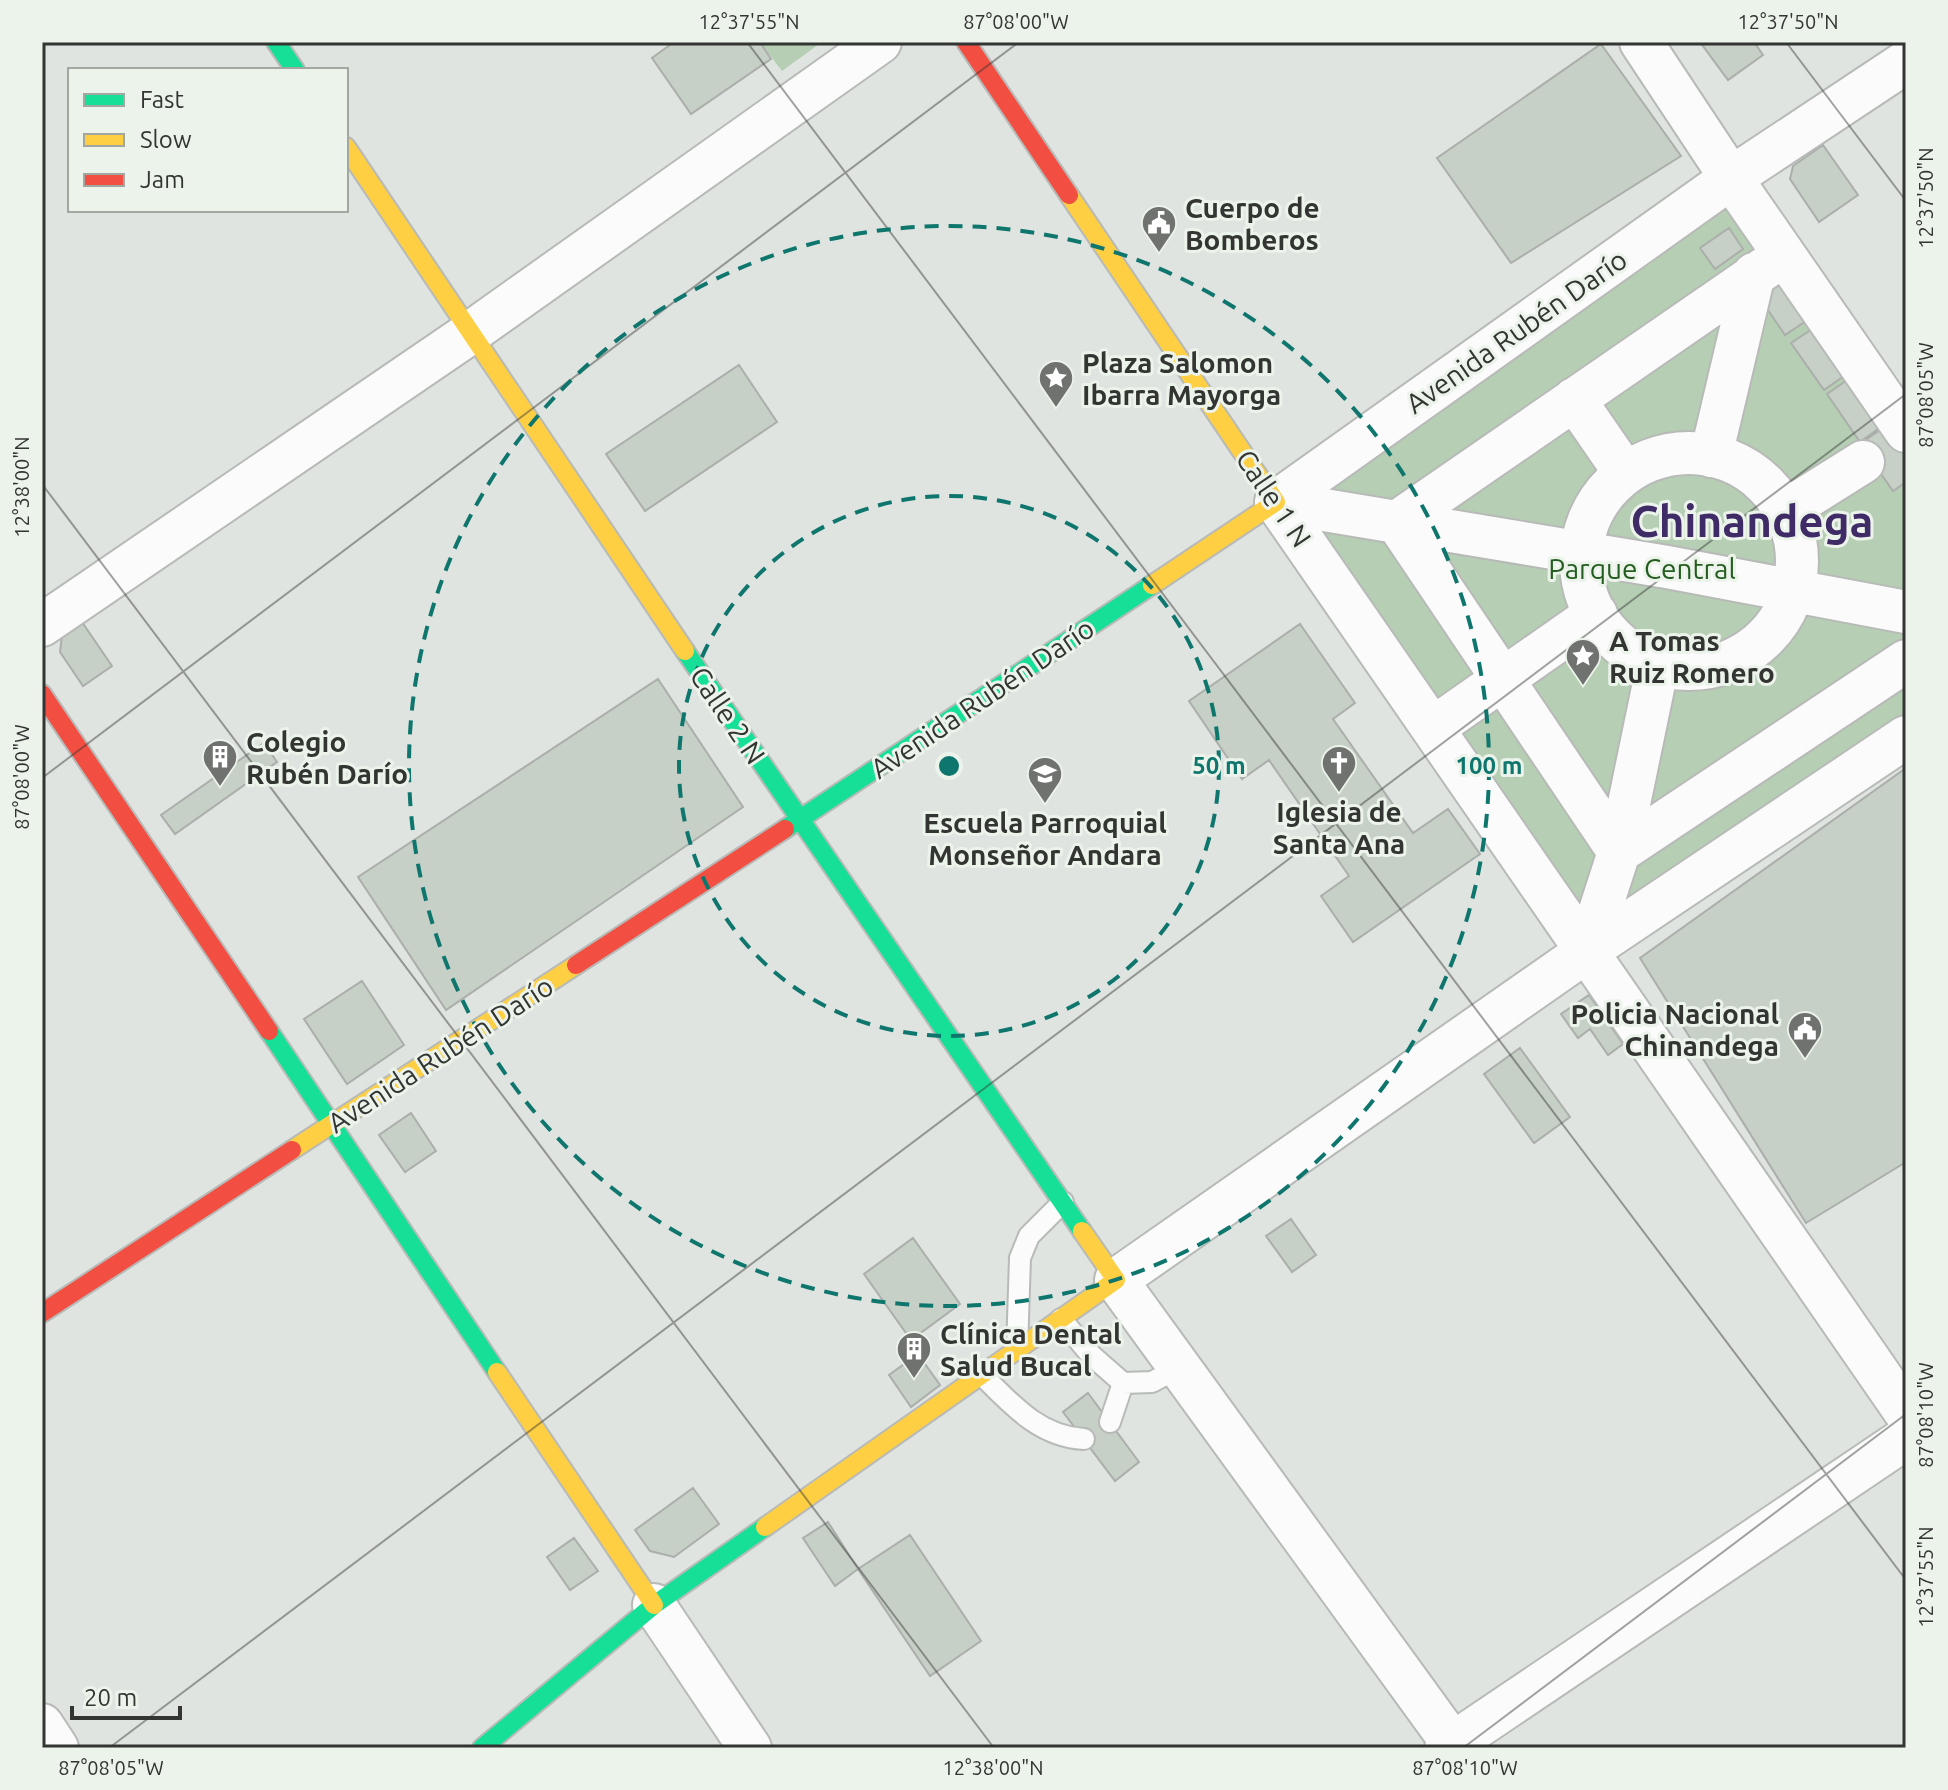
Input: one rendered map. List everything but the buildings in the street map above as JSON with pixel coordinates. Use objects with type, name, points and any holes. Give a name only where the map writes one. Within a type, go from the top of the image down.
[{"type":"street","points":[[276,42],[294,68]]},
{"type":"street","points":[[42,625],[470,333],[880,42]]},
{"type":"street","name":"Calle 1 N","points":[[966,42],[1276,502],[1906,1413]]},
{"type":"street","points":[[1641,42],[1731,178],[1769,265],[1906,431]]},
{"type":"street","name":"Avenida Rubén Darío","points":[[42,1313],[799,820],[1276,502],[1731,178],[1906,62]]},
{"type":"street","name":"Calle 2 N","points":[[348,150],[799,820],[1116,1280]]},
{"type":"street","points":[[1397,522],[1769,265]]},
{"type":"street","points":[[1711,456],[1769,265]]},
{"type":"street","points":[[1574,399],[1625,473]]},
{"type":"street","points":[[1690,452],[1725,458],[1756,475],[1785,511],[1795,534],[1798,570],[1788,606],[1768,637],[1739,658],[1704,669],[1658,664],[1633,654],[1606,630],[1588,599],[1581,565],[1582,553],[1585,530],[1600,498],[1625,473],[1656,457],[1690,452]]},
{"type":"street","points":[[1785,511],[1863,462]]},
{"type":"street","points":[[1276,502],[1906,612]]},
{"type":"street","points":[[1397,522],[1619,852]]},
{"type":"street","points":[[1433,728],[1596,614]]},
{"type":"street","points":[[1619,852],[1906,661]]},
{"type":"street","points":[[1587,951],[1619,852],[1658,664]]},
{"type":"street","points":[[42,694],[334,1123],[750,1748]]},
{"type":"street","points":[[482,1748],[513,1719],[654,1605],[1587,951],[1906,737]]},
{"type":"street","points":[[1116,1280],[1452,1747],[1906,1438]]},
{"type":"street","points":[[42,1725],[57,1748]]},
{"type":"lane","points":[[1017,1350],[1020,1258],[1029,1236],[1063,1202]]},
{"type":"lane","points":[[1061,1319],[1091,1355],[1123,1383],[1152,1382],[1178,1368]]},
{"type":"lane","points":[[982,1375],[1024,1417],[1064,1438],[1084,1439]]},
{"type":"lane","points":[[1110,1422],[1123,1383]]},
{"type":"green space","points":[[760,42],[822,42],[782,71]]},
{"type":"green space","name":"Parque Central","points":[[1731,178],[1906,431],[1906,737],[1587,951],[1276,502]]},
{"type":"traffic: fast","points":[[276,42],[294,68]]},
{"type":"traffic: fast","points":[[785,829],[1152,585]]},
{"type":"traffic: fast","points":[[685,651],[1082,1231]]},
{"type":"traffic: fast","points":[[269,1031],[497,1372]]},
{"type":"traffic: fast","points":[[482,1748],[654,1605],[765,1527]]},
{"type":"traffic: slow","points":[[348,150],[685,651]]},
{"type":"traffic: slow","points":[[1069,195],[1276,502],[1152,585]]},
{"type":"traffic: slow","points":[[292,1150],[576,965]]},
{"type":"traffic: slow","points":[[765,1527],[1116,1280],[1082,1231]]},
{"type":"traffic: slow","points":[[497,1372],[654,1605]]},
{"type":"traffic: jam","points":[[966,42],[1069,195]]},
{"type":"traffic: jam","points":[[42,694],[269,1031]]},
{"type":"traffic: jam","points":[[576,965],[785,829]]},
{"type":"traffic: jam","points":[[42,1313],[292,1150]]},
{"type":"place","name":"Cuerpo de Bomberos","points":[[1159,254]]},
{"type":"place","name":"Plaza Salomon Ibarra Mayorga","points":[[1056,409]]},
{"type":"place","name":"A Tomas Ruiz Romero","points":[[1583,687]]},
{"type":"place","name":"Colegio Rubén Darío","points":[[220,788]]},
{"type":"place","name":"Iglesia de Santa Ana","points":[[1339,794]]},
{"type":"place","name":"Escuela Parroquial Monseñor Andara","points":[[1045,805]]},
{"type":"place","name":"Policia Nacional Chinandega","points":[[1805,1060]]},
{"type":"place","name":"Clínica Dental Salud Bucal","points":[[914,1380]]},
{"type":"district","name":"Chinandega","points":[[1752,520]]}]
